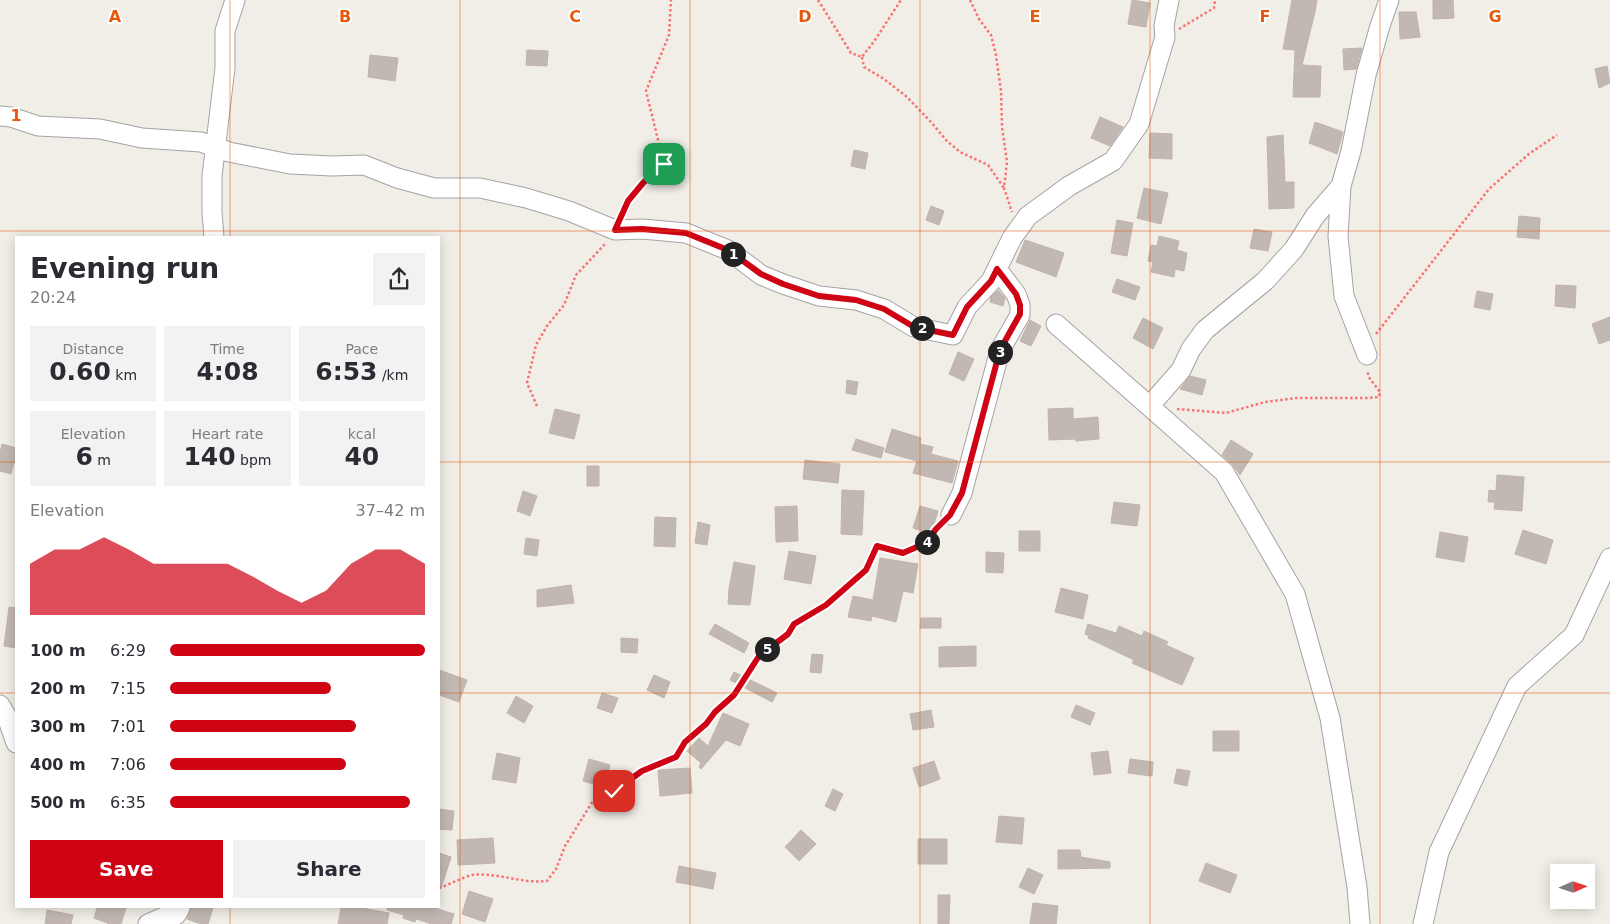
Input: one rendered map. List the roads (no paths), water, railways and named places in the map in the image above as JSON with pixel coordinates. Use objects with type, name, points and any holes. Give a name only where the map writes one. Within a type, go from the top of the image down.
[{"type":"street","points":[[214,236],[212,185],[225,68],[225,31],[235,0]]},
{"type":"street","points":[[0,116],[11,117],[38,126],[100,129],[142,138],[201,142],[230,152],[290,164],[332,166],[364,164],[397,178],[434,188],[480,188],[526,198],[569,210],[615,230],[642,229],[686,233],[728,250],[761,274],[783,284],[819,296],[856,300],[884,309],[914,327],[953,335],[967,307],[991,281],[1028,216],[1069,186],[1113,161],[1139,124],[1165,36],[1164,26],[1169,0]]},
{"type":"street","points":[[1368,355],[1344,296],[1338,236],[1341,186],[1351,151],[1366,75],[1389,0]]},
{"type":"street","points":[[1153,402],[1181,370],[1191,350],[1205,330],[1265,281],[1294,249],[1315,216],[1341,186]]},
{"type":"street","points":[[950,515],[962,493],[1000,350],[1020,314],[1020,305],[1016,294],[997,269]]},
{"type":"street","points":[[1056,324],[1224,472],[1295,594],[1330,718],[1357,887],[1360,924]]},
{"type":"street","points":[[1423,924],[1439,852],[1517,686],[1574,635],[1610,558]]},
{"type":"street","points":[[0,705],[7,717],[15,740]]},
{"type":"street","points":[[156,908],[178,911]]},
{"type":"street","points":[[148,924],[178,911]]}]
